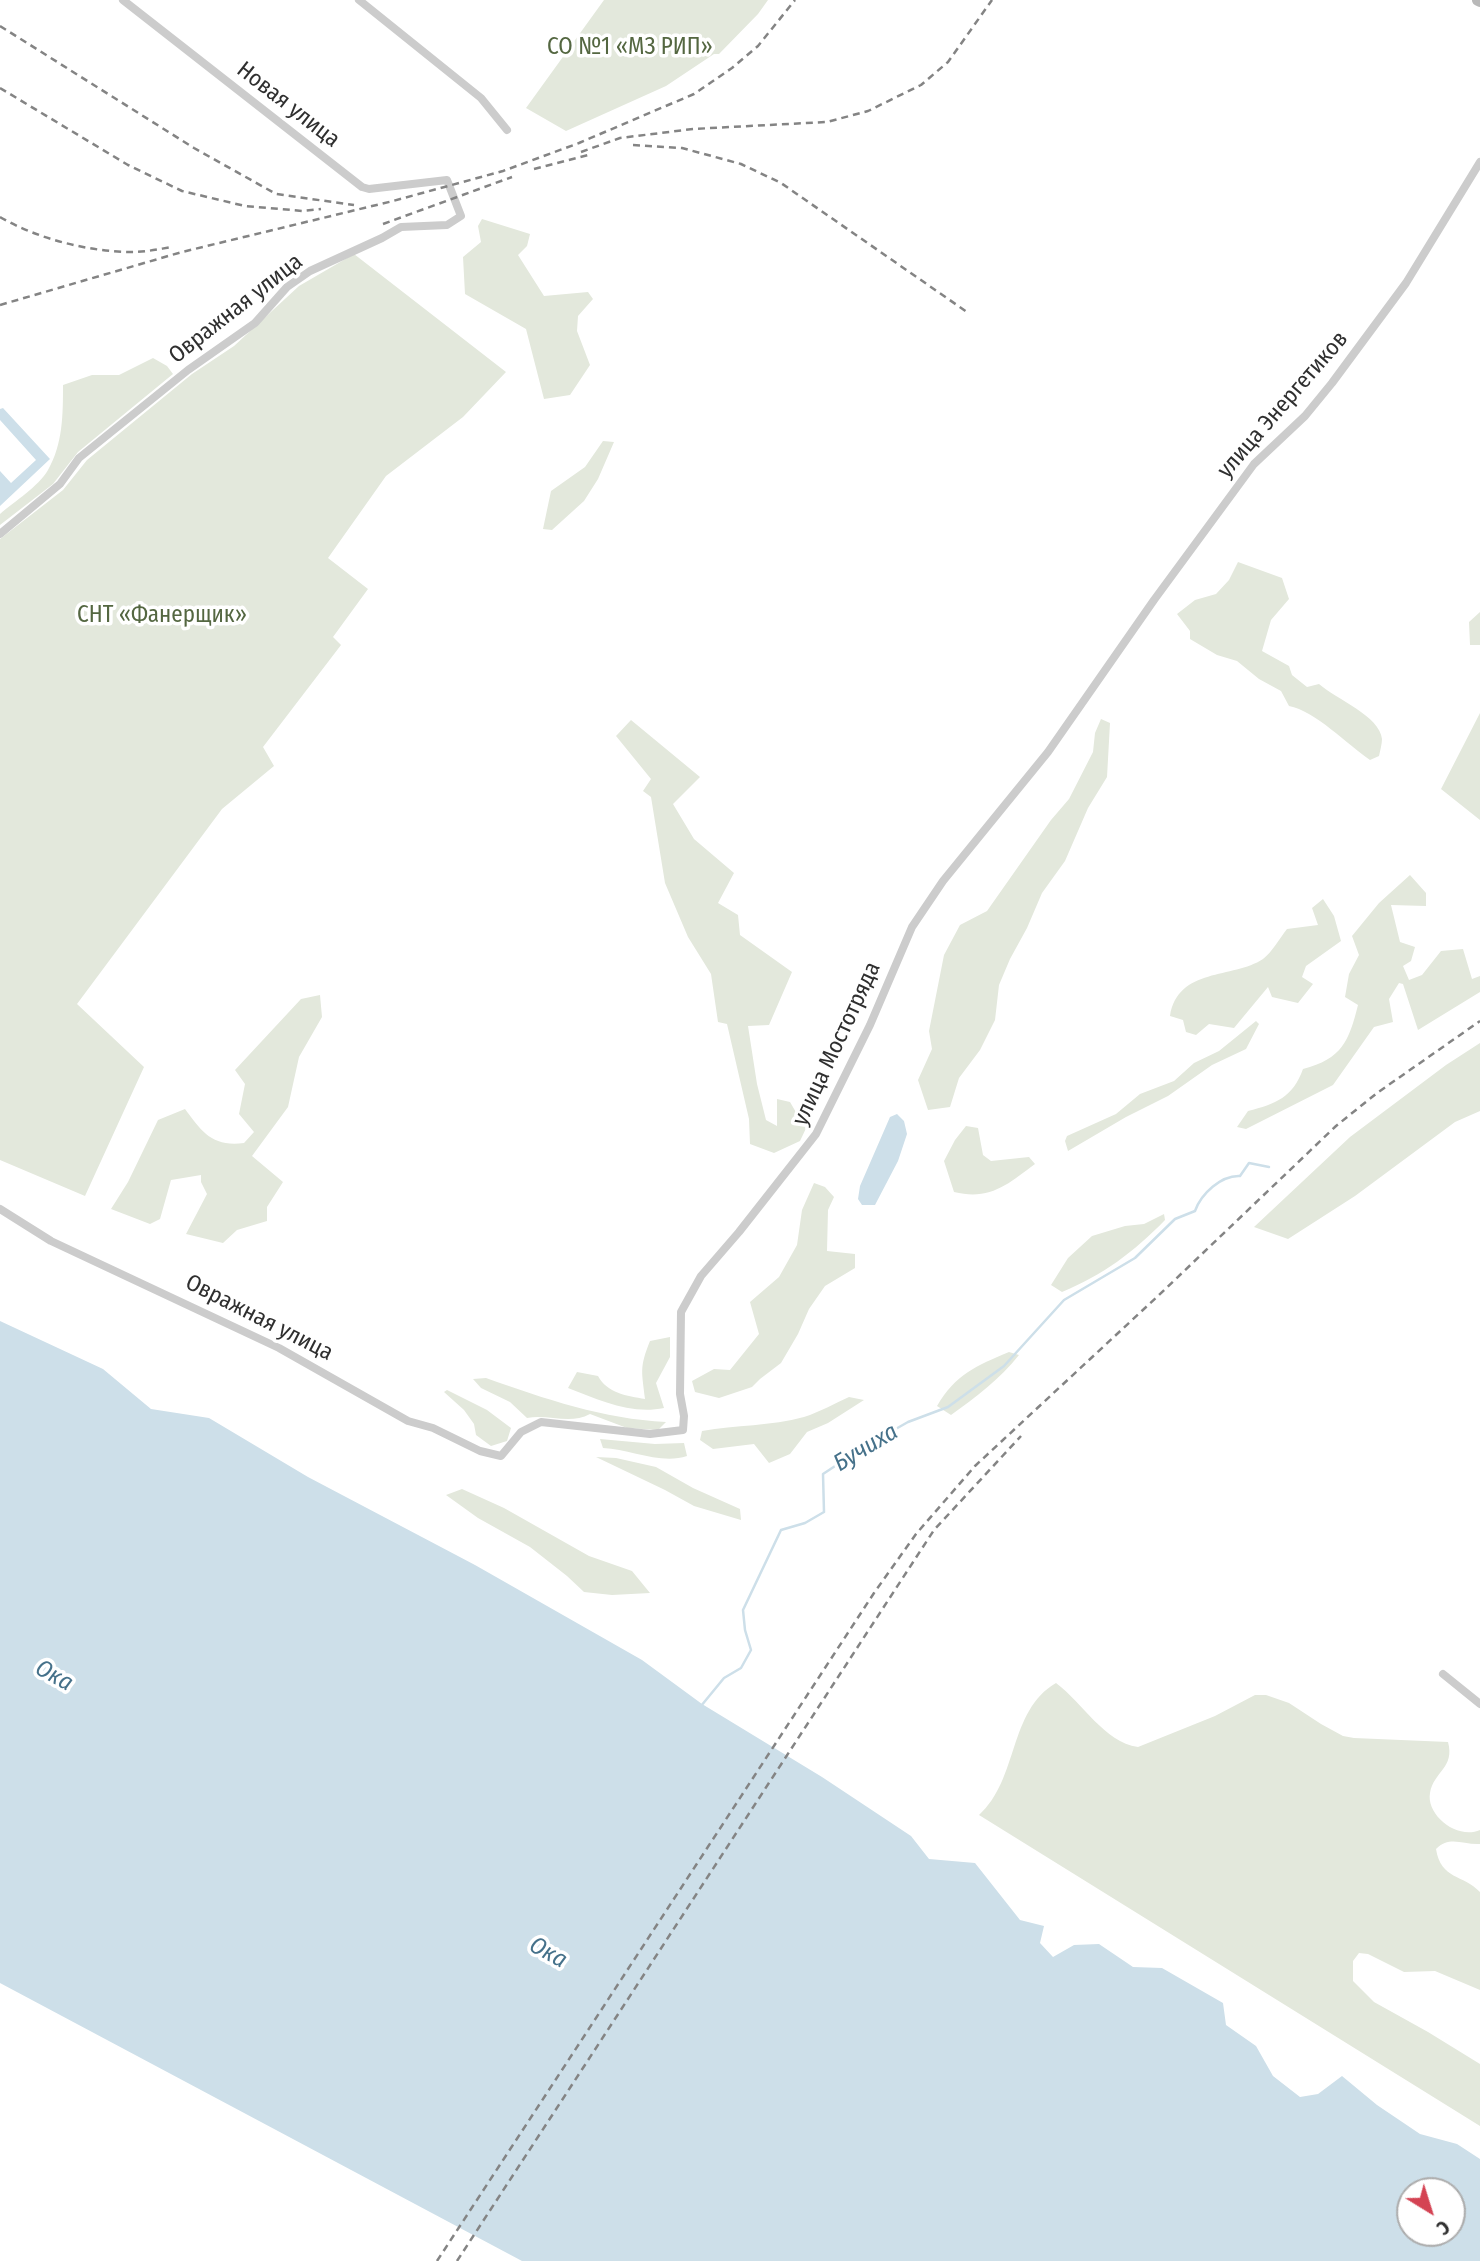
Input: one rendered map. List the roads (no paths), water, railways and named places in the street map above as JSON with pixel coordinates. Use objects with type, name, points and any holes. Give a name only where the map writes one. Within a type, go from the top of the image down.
[{"type":"street","name":"Новая улица","points":[[123,0],[362,187],[369,189],[447,180]]},
{"type":"street","points":[[359,0],[481,98],[507,130]]},
{"type":"street","name":"улица Энергетиков","points":[[1154,600],[1254,464],[1305,416],[1340,373],[1406,283],[1480,162]]},
{"type":"street","name":"Овражная улица","points":[[0,534],[60,484],[79,458],[188,370],[255,323],[287,287],[310,271],[401,227],[447,225],[461,216],[447,180]]},
{"type":"street","name":"улица Мостотряда","points":[[501,1456],[521,1432],[541,1422],[650,1434],[683,1430],[684,1416],[680,1394],[681,1312],[701,1276],[816,1135],[870,1026],[912,927],[927,903],[1048,752],[1154,600]]},
{"type":"street","name":"Овражная улица","points":[[0,1209],[51,1241],[279,1348],[408,1421],[433,1428],[480,1451],[501,1456]]},
{"type":"street","points":[[1443,1674],[1480,1704]]},
{"type":"water","points":[[3,408],[50,459],[0,506],[0,471],[11,483],[36,460],[0,420],[0,409]]},
{"type":"water","points":[[897,1114],[904,1121],[907,1134],[898,1161],[875,1205],[862,1205],[858,1199],[860,1186],[890,1117]]},
{"type":"water","name":"Ока","points":[[0,1321],[103,1369],[151,1409],[209,1418],[308,1477],[475,1565],[642,1660],[702,1704],[822,1777],[911,1836],[929,1859],[975,1863],[1020,1920],[1044,1926],[1040,1943],[1053,1957],[1074,1945],[1099,1944],[1133,1967],[1162,1968],[1223,2003],[1226,2025],[1256,2046],[1273,2076],[1300,2097],[1318,2094],[1342,2076],[1377,2105],[1420,2134],[1457,2144],[1480,2159],[1480,2261],[522,2261],[0,1983]]},
{"type":"waterway","name":"Бучиха","points":[[701,1706],[724,1678],[741,1668],[751,1650],[743,1610],[781,1530],[805,1523],[824,1512],[823,1474],[908,1422],[948,1407],[1004,1366],[1064,1300],[1135,1258],[1175,1219],[1195,1211],[1207,1192],[1219,1182],[1240,1176],[1249,1163],[1269,1167]]},
{"type":"railway","points":[[0,305],[182,252],[393,201],[503,171],[579,143],[694,94],[758,46],[795,0]]},
{"type":"railway","points":[[581,152],[620,138],[693,129],[827,122],[868,111],[921,85],[948,62],[992,0]]},
{"type":"railway","points":[[0,26],[194,148],[276,194],[354,205]]},
{"type":"railway","points":[[0,88],[128,165],[182,191],[245,206],[303,211],[321,209]]},
{"type":"railway","points":[[633,145],[682,148],[741,164],[781,183],[967,312]]},
{"type":"railway","points":[[534,169],[592,154]]},
{"type":"railway","points":[[383,224],[512,177]]},
{"type":"railway","points":[[0,217],[47,238],[99,250],[133,252],[172,247]]},
{"type":"railway","points":[[437,2261],[874,1593],[916,1534],[975,1466],[1336,1126],[1377,1093],[1480,1021]]},
{"type":"railway","points":[[457,2261],[934,1530],[1021,1436]]},
{"type":"park label","name":"СО №1 «МЗ РИП»","points":[[630,48]]},
{"type":"park label","name":"СНТ «Фанерщик»","points":[[162,616]]}]
